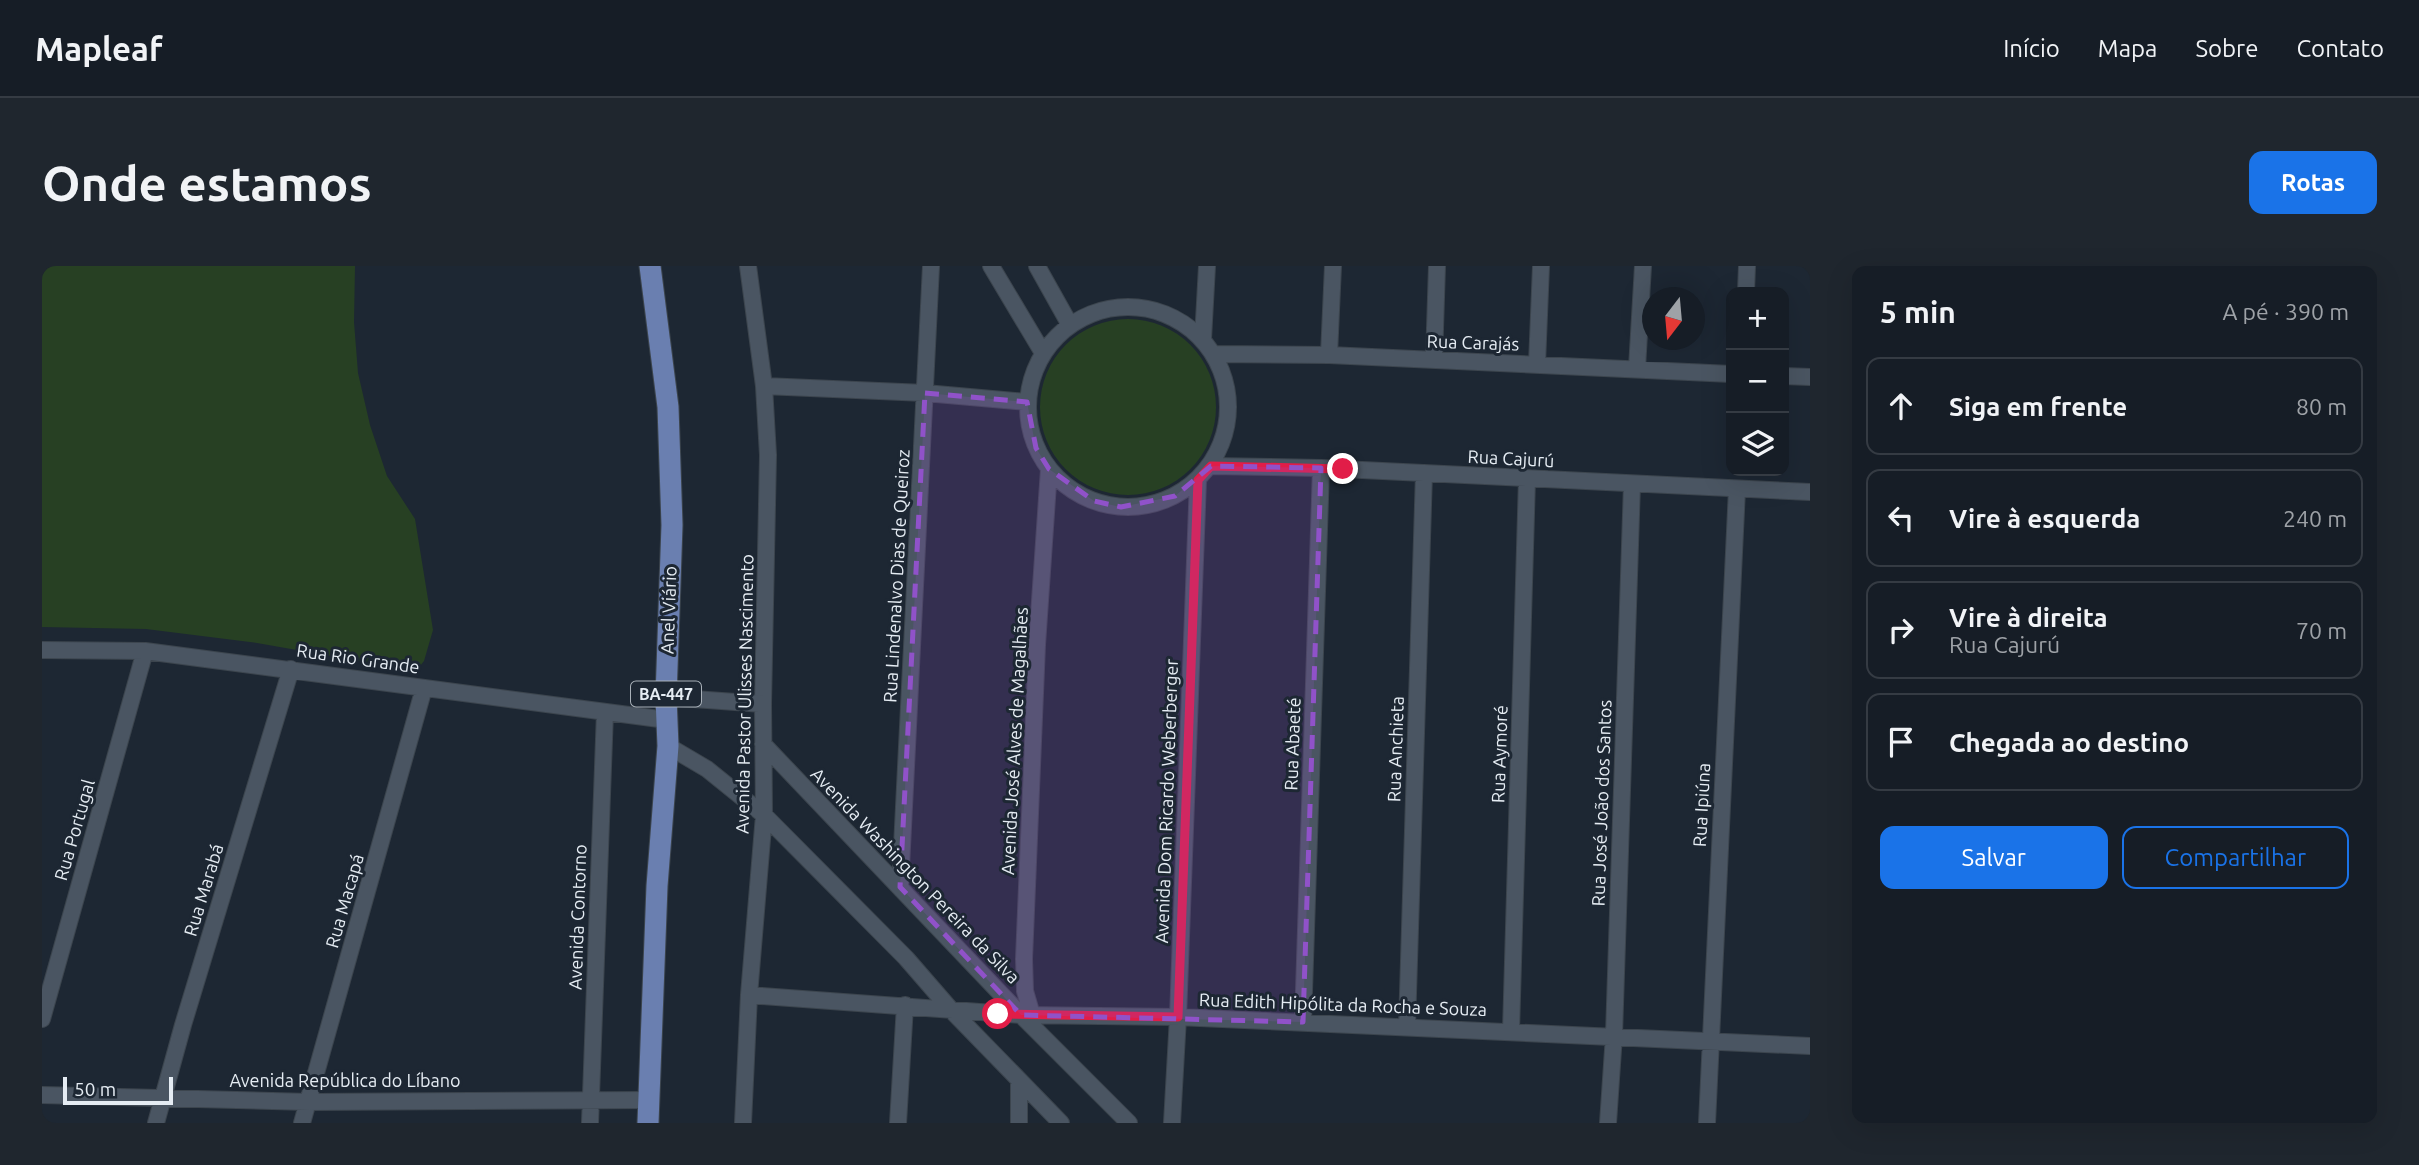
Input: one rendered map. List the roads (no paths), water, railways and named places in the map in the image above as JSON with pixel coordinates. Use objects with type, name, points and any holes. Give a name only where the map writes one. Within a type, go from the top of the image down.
[{"type":"main road","name":"Anel Viário","points":[[648,1123],[657,886],[668,746],[666,697],[672,525],[667,407],[650,266]]},
{"type":"street","name":"Avenida Pastor Ulisses Nascimento","points":[[743,1123],[749,995],[764,815],[763,704],[768,455],[764,386],[748,266]]},
{"type":"street","name":"Rua Lindenalvo Dias de Queiroz","points":[[900,887],[932,266]]},
{"type":"street","points":[[992,266],[1043,353]]},
{"type":"street","points":[[1037,266],[1070,325]]},
{"type":"street","points":[[1203,340],[1207,266]]},
{"type":"street","points":[[1329,355],[1333,266]]},
{"type":"street","points":[[1434,360],[1437,266]]},
{"type":"street","points":[[1537,365],[1541,266]]},
{"type":"street","points":[[1637,368],[1643,266]]},
{"type":"street","points":[[1746,287],[1747,266]]},
{"type":"street","points":[[1139,307],[1174,317],[1203,340],[1223,371],[1229,414],[1224,441],[1211,466],[1198,480],[1175,496],[1149,506],[1121,507],[1081,495],[1069,488],[1049,469],[1036,448],[1029,426],[1027,402],[1032,376],[1043,353],[1070,325],[1103,310],[1139,307]]},
{"type":"street","name":"Rua Carajás","points":[[1214,354],[1329,355],[1726,374]]},
{"type":"street","points":[[1789,376],[1810,377]]},
{"type":"street","points":[[764,386],[925,393],[1027,402]]},
{"type":"street","name":"Rua Cajurú","points":[[1211,466],[1321,468],[1810,492]]},
{"type":"street","name":"Rua Abaeté","points":[[1303,1022],[1321,468]]},
{"type":"street","name":"Avenida José Alves de Magalhães","points":[[1027,1015],[1024,959],[1037,645],[1049,469]]},
{"type":"street","name":"Rua Anchieta","points":[[1407,1026],[1424,473]]},
{"type":"street","name":"Rua Aymoré","points":[[1511,1031],[1527,479]]},
{"type":"street","name":"Avenida Dom Ricardo Weberberger","points":[[1172,1123],[1198,480]]},
{"type":"street","name":"Rua José João dos Santos","points":[[1608,1123],[1614,1035],[1632,484]]},
{"type":"street","name":"Rua Ipiúna","points":[[1707,1123],[1737,489]]},
{"type":"street","name":"Rua Rio Grande","points":[[42,650],[145,651],[667,720]]},
{"type":"street","name":"Rua Portugal","points":[[42,1019],[145,651]]},
{"type":"street","name":"Rua Marabá","points":[[156,1123],[291,669]]},
{"type":"street","name":"Rua Macapá","points":[[302,1123],[424,688]]},
{"type":"street","points":[[666,697],[763,704]]},
{"type":"street","name":"Avenida Contorno","points":[[590,1123],[606,712]]},
{"type":"street","name":"Avenida Washington Pereira da Silva","points":[[763,744],[1129,1123]]},
{"type":"street","points":[[668,746],[707,769],[764,815],[906,958],[952,1011],[1060,1123]]},
{"type":"street","name":"Rua Edith Hipólita da Rocha e Souza","points":[[749,995],[1027,1015],[1178,1017],[1407,1026],[1810,1046]]},
{"type":"street","points":[[898,1123],[905,1005]]},
{"type":"street","points":[[1019,1080],[1019,1123]]},
{"type":"street","name":"Avenida República do Líbano","points":[[42,1095],[309,1102],[649,1100]]}]
